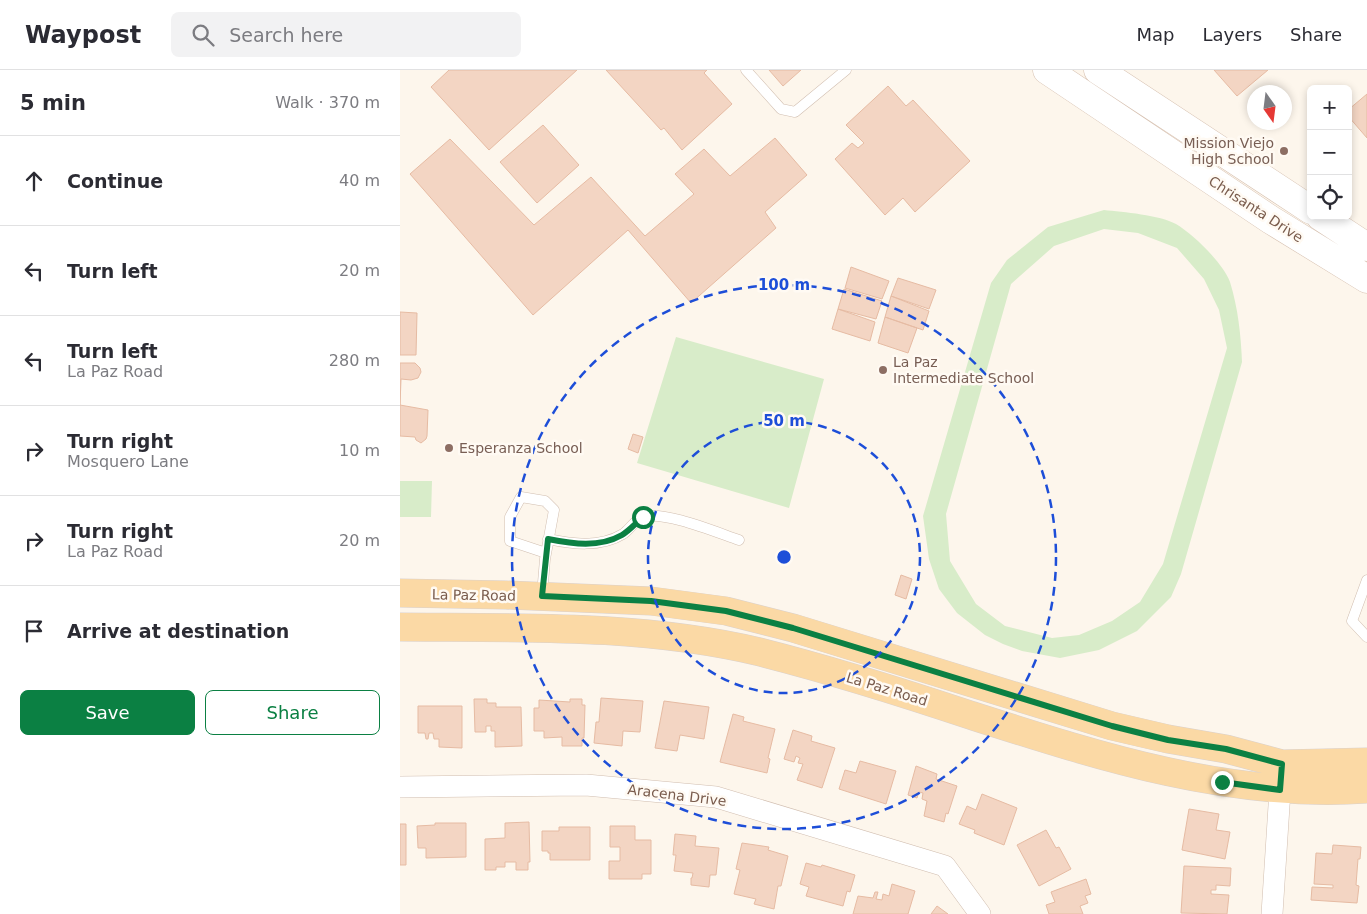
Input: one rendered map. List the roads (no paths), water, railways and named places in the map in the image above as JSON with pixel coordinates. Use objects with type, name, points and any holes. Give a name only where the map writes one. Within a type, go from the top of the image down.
[{"type":"main road","name":"La Paz Road","points":[[400,594],[542,596],[651,601],[726,611],[793,628],[1112,726],[1168,740],[1226,749],[1281,777],[1367,789]]},
{"type":"main road","name":"La Paz Road","points":[[400,627],[595,630],[659,634],[712,642],[825,670],[1074,748],[1154,769],[1222,782],[1281,777],[1367,762]]},
{"type":"street","name":"Chrisanta Drive","points":[[1046,70],[1271,220],[1367,279]]},
{"type":"street","name":"Chrisanta Drive","points":[[1098,70],[1307,207]]},
{"type":"street","name":"Chrisanta Drive","points":[[1326,220],[1367,247]]},
{"type":"street","points":[[1272,914],[1281,777]]},
{"type":"street","name":"Aracena Drive","points":[[400,787],[586,785],[716,797],[945,866],[980,914]]},
{"type":"lane","points":[[746,70],[781,109],[795,112],[846,70]]},
{"type":"lane","points":[[542,596],[546,553],[554,510],[545,501],[521,497],[510,518],[510,541],[546,553]]},
{"type":"lane","points":[[548,539],[575,544],[600,542],[622,535],[643,517],[665,516],[739,540]]},
{"type":"lane","points":[[1367,580],[1352,621],[1367,638]]},
{"type":"place","name":"Mission Viejo High School","points":[[1284,151]]},
{"type":"place","name":"La Paz Intermediate School","points":[[883,370]]},
{"type":"place","name":"Esperanza School","points":[[449,448]]}]
